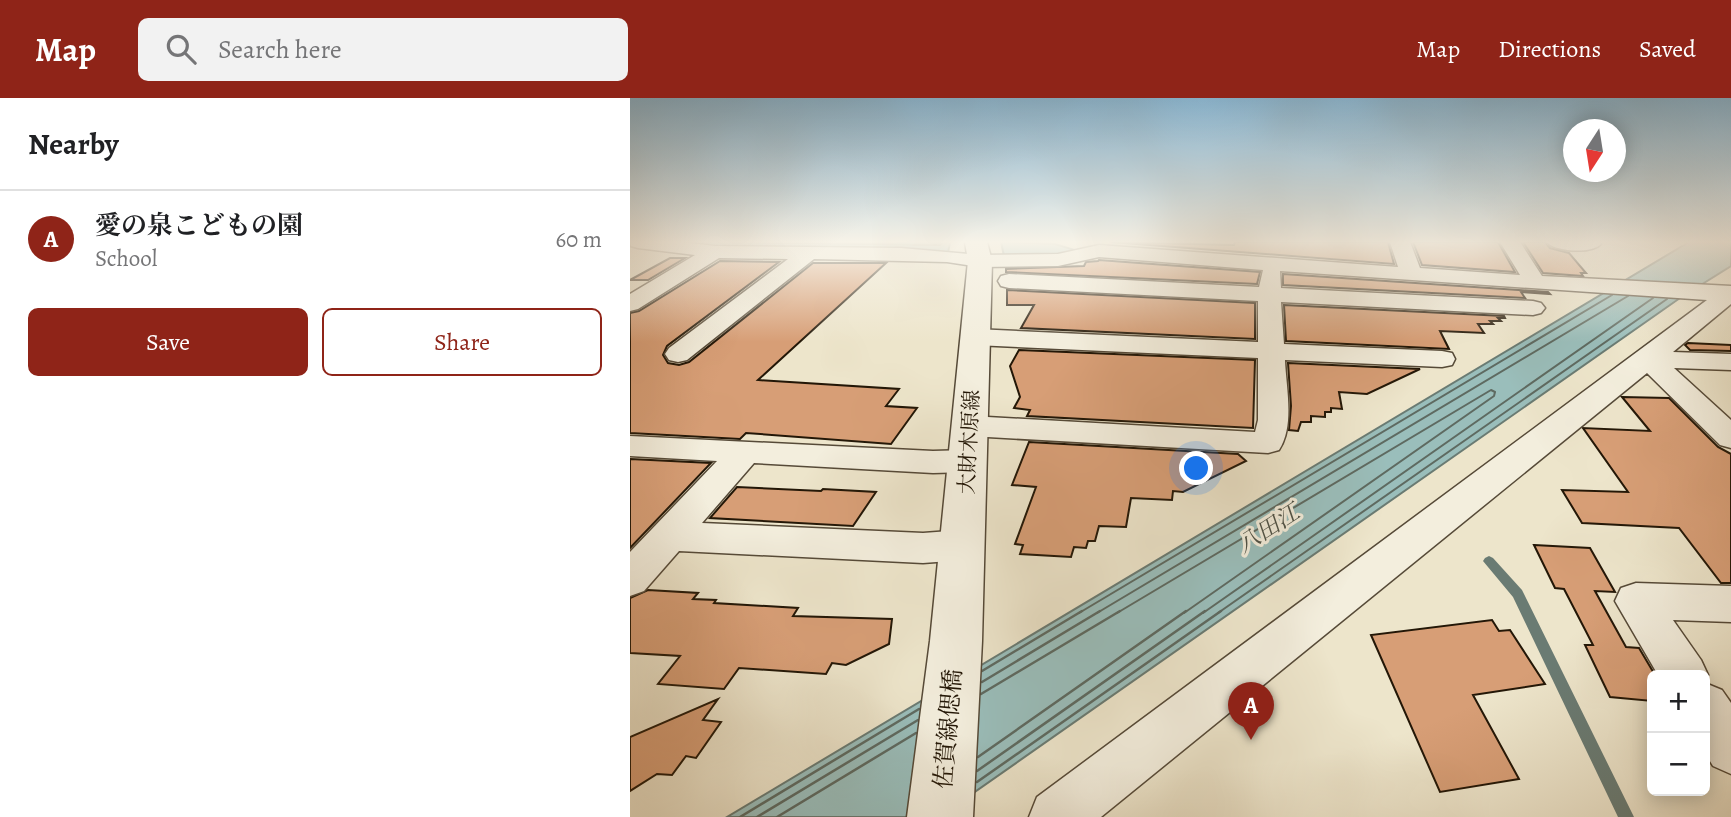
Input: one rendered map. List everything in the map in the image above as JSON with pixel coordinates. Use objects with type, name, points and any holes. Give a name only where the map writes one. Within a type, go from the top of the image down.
[{"type":"street","points":[[630,304],[676,276]]},
{"type":"street","points":[[678,354],[780,276]]},
{"type":"street","name":"大財木原線","points":[[956,642],[977,276]]},
{"type":"street","points":[[1103,276],[1269,295],[1533,308]]},
{"type":"street","points":[[630,446],[933,462],[969,443],[1268,443],[1273,420],[1269,295],[1271,276]]},
{"type":"street","points":[[1435,276],[1730,294]]},
{"type":"street","points":[[1531,276],[1535,282]]},
{"type":"street","points":[[1056,817],[1730,294]]},
{"type":"street","points":[[975,337],[1442,359]]},
{"type":"street","points":[[1648,359],[1731,362]]},
{"type":"street","points":[[1648,359],[1731,438]]},
{"type":"street","points":[[630,579],[746,451]]},
{"type":"street","points":[[670,536],[923,548],[963,545]]},
{"type":"street","points":[[1681,670],[1636,601],[1731,604]]},
{"type":"street","name":"佐賀線偲橋","points":[[940,817],[956,642]]},
{"type":"street","points":[[1710,716],[1731,748]]},
{"type":"water","name":"八田江","points":[[1633,276],[1716,276],[939,817],[727,817]]},
{"type":"building","points":[[638,276],[655,276],[648,280],[630,280]]},
{"type":"building","points":[[696,276],[761,276],[667,346],[663,355],[668,363],[679,365],[689,362],[797,276],[872,276],[758,380],[899,389],[886,406],[917,408],[891,444],[746,433],[740,439],[630,433],[630,313],[639,311]]},
{"type":"building","points":[[1080,276],[1259,276],[1257,284]]},
{"type":"building","points":[[1283,276],[1306,276],[1550,294],[1521,292],[1525,298],[1283,285]]},
{"type":"building","points":[[1007,290],[1255,303],[1255,339],[1021,328],[1034,305],[1007,305]]},
{"type":"building","points":[[1284,305],[1505,318],[1498,318],[1501,321],[1490,321],[1493,324],[1478,324],[1484,333],[1440,331],[1449,349],[1286,341]]},
{"type":"building","points":[[1685,345],[1731,345],[1731,351],[1690,350]]},
{"type":"building","points":[[1019,350],[1255,360],[1253,428],[1027,416],[1030,410],[1014,408],[1020,397],[1010,366]]},
{"type":"building","points":[[1288,363],[1420,369],[1367,394],[1339,392],[1342,409],[1331,408],[1331,412],[1325,412],[1325,417],[1311,416],[1311,422],[1301,422],[1298,431],[1289,430],[1291,406]]},
{"type":"building","points":[[1622,397],[1669,398],[1718,447],[1731,454],[1731,583],[1721,583],[1679,528],[1582,523],[1562,490],[1628,492],[1583,428],[1650,431]]},
{"type":"building","points":[[1029,442],[1238,454],[1246,461],[1183,492],[1173,491],[1172,500],[1131,498],[1126,527],[1099,526],[1095,541],[1088,541],[1086,548],[1074,547],[1071,557],[1020,554],[1023,545],[1015,544],[1036,487],[1012,485]]},
{"type":"building","points":[[630,459],[711,463],[630,548]]},
{"type":"building","points":[[737,487],[876,492],[853,526],[710,518]]},
{"type":"building","points":[[1534,545],[1590,548],[1615,592],[1595,591],[1626,647],[1639,648],[1652,670],[1647,670],[1647,701],[1610,697],[1585,645],[1593,645],[1564,589],[1555,588]]},
{"type":"building","points":[[648,590],[698,593],[693,599],[716,600],[714,603],[798,608],[793,616],[892,619],[889,644],[846,665],[832,663],[826,674],[739,668],[724,689],[658,684],[680,656],[630,653],[630,598]]},
{"type":"building","points":[[1492,620],[1499,631],[1510,630],[1545,684],[1473,695],[1519,779],[1440,792],[1371,635]]},
{"type":"building","points":[[718,699],[703,720],[721,722],[696,758],[686,756],[672,775],[657,774],[630,791],[630,737]]},
{"type":"waterway","points":[[1489,561],[1518,594],[1626,817]]},
{"type":"place","name":"愛の泉こどもの園","points":[[1251,740]]}]
